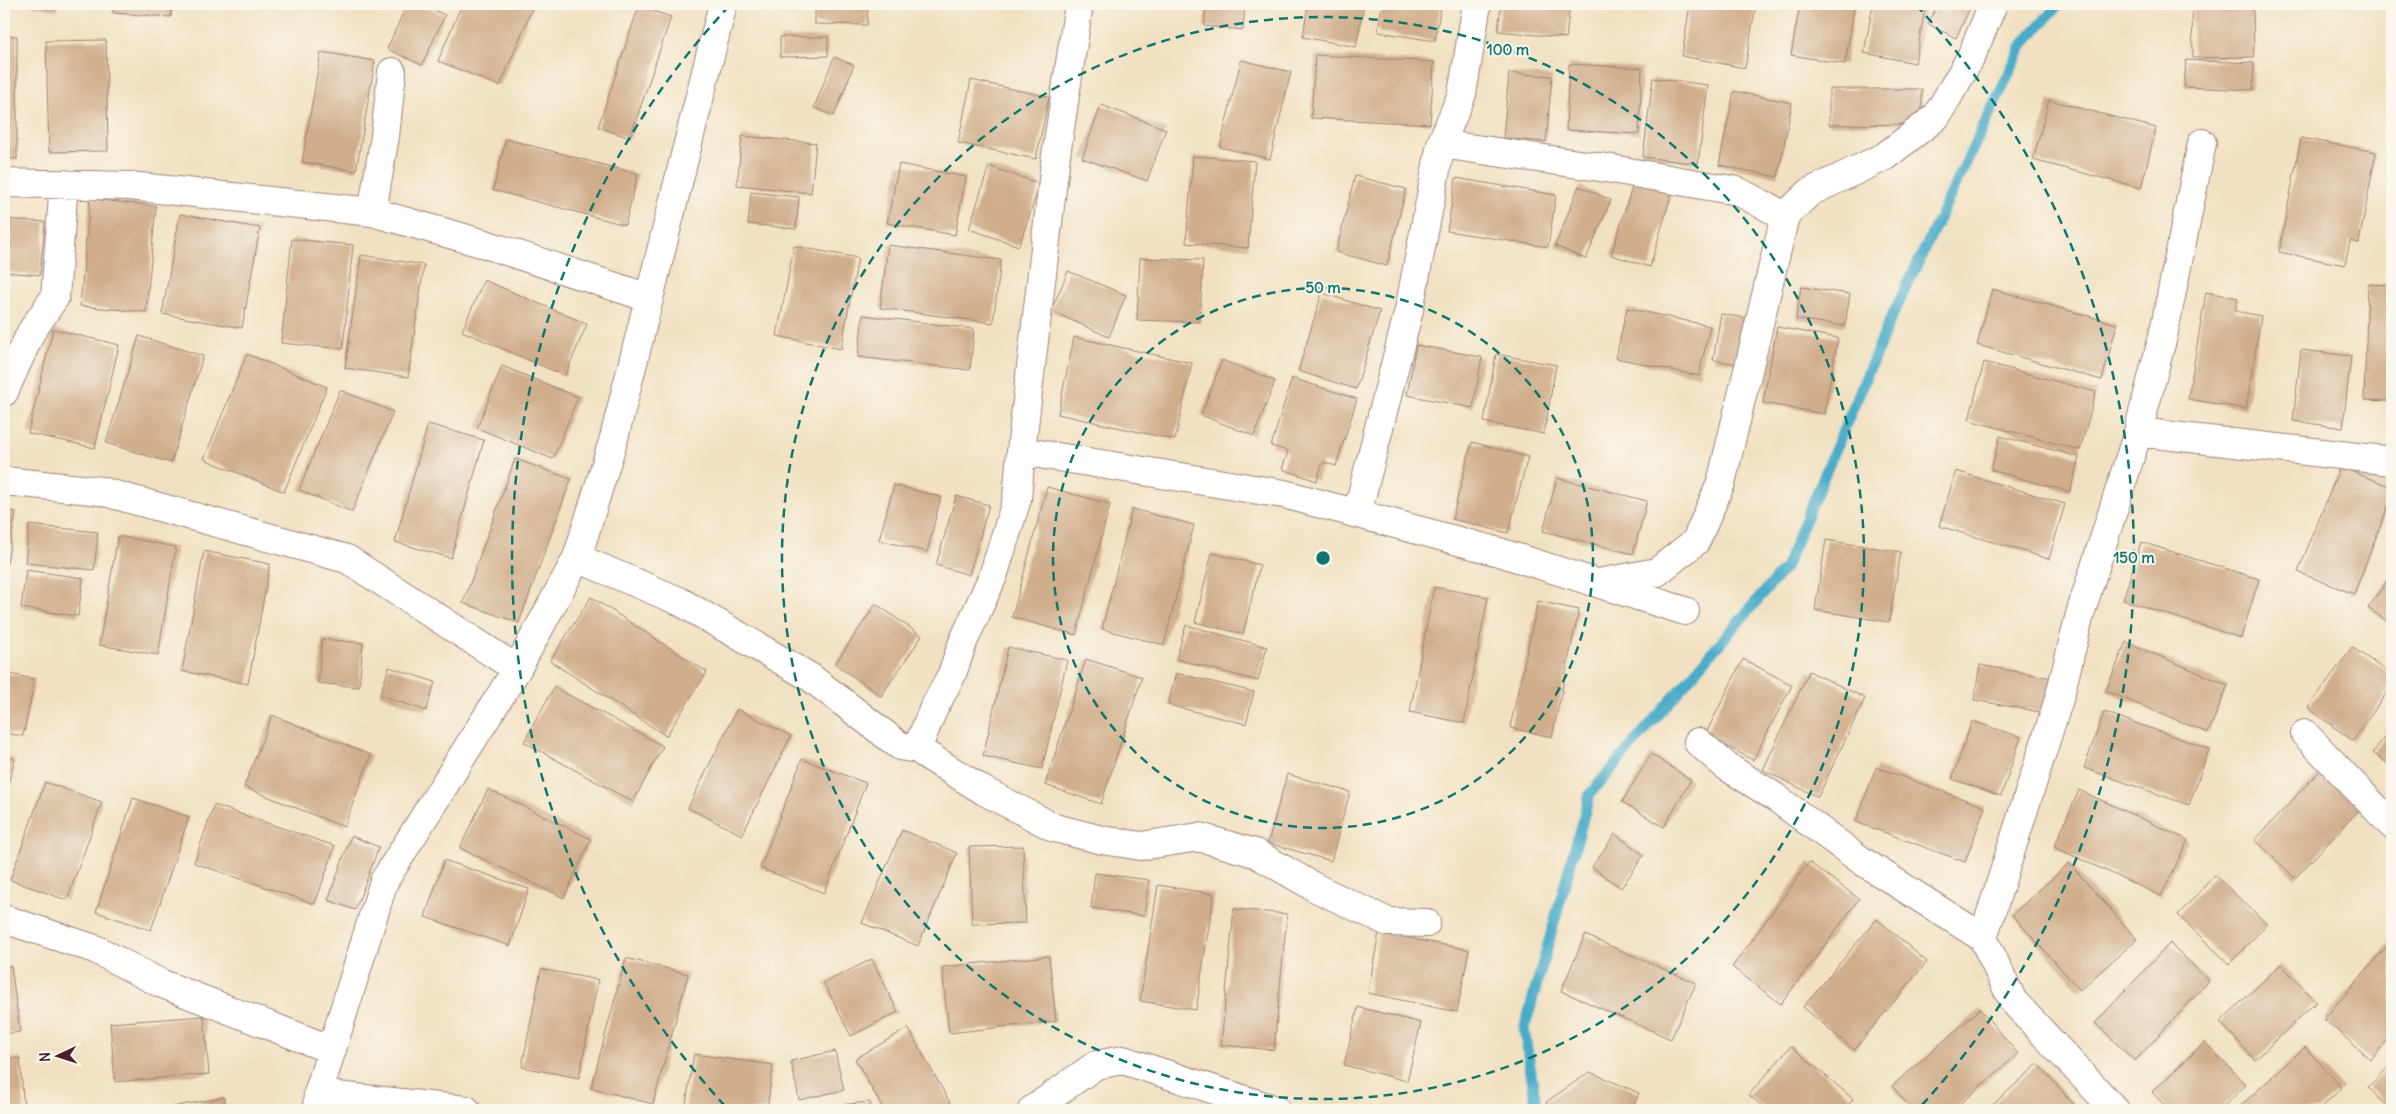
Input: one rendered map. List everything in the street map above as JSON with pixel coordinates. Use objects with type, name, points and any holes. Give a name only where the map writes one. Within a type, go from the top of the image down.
[{"type":"street","points":[[466,1110],[317,1102],[384,881],[517,669],[577,558],[614,438],[724,4]]},
{"type":"street","points":[[917,749],[933,710],[952,674],[963,642],[993,576],[1017,499],[1021,450],[1056,155],[1079,4]]},
{"type":"street","points":[[1357,514],[1409,310],[1441,144],[1462,94],[1476,4]]},
{"type":"street","points":[[1599,583],[1657,572],[1696,541],[1721,483],[1785,216],[1810,192],[1884,157],[1936,117],[1971,56],[1993,4]]},
{"type":"street","points":[[372,212],[385,136],[392,72]]},
{"type":"street","points":[[1983,938],[2059,700],[2080,614],[2138,432],[2163,336],[2202,143]]},
{"type":"street","points":[[1441,144],[1606,168],[1737,192],[1785,216]]},
{"type":"street","points":[[4,183],[130,186],[372,212],[484,244],[649,298]]},
{"type":"street","points":[[4,392],[31,332],[55,297],[64,184]]},
{"type":"street","points":[[2138,432],[2392,461]]},
{"type":"street","points":[[1021,450],[1284,494],[1499,552],[1685,611]]},
{"type":"street","points":[[4,481],[100,491],[347,559],[517,669]]},
{"type":"street","points":[[577,558],[679,601],[810,677],[900,746],[917,749],[984,791],[1055,828],[1102,840],[1141,846],[1200,837],[1255,853],[1316,888],[1388,922],[1426,923]]},
{"type":"street","points":[[2306,734],[2392,825]]},
{"type":"street","points":[[1698,742],[1726,766],[1776,796],[1862,860],[1983,938],[2014,1002],[2115,1110]]},
{"type":"street","points":[[4,919],[95,949],[160,982],[332,1050]]},
{"type":"street","points":[[1032,1110],[1096,1065],[1123,1060],[1276,1110]]},
{"type":"building","points":[[22,4],[58,4],[57,10]]},
{"type":"building","points":[[113,4],[172,4],[171,17],[113,13]]},
{"type":"building","points":[[256,4],[301,4],[301,7],[256,6]]},
{"type":"building","points":[[407,4],[419,4],[445,15],[422,65],[387,49]]},
{"type":"building","points":[[462,4],[534,4],[500,86],[438,61]]},
{"type":"building","points":[[815,4],[868,4],[867,25],[815,24]]},
{"type":"building","points":[[1206,4],[1245,4],[1243,30],[1204,26]]},
{"type":"building","points":[[1308,4],[1364,4],[1356,47],[1303,37]]},
{"type":"building","points":[[1382,4],[1441,4],[1435,41],[1378,32]]},
{"type":"building","points":[[1501,4],[1570,4],[1566,38],[1498,31]]},
{"type":"building","points":[[1690,4],[1756,4],[1745,68],[1682,56]]},
{"type":"building","points":[[1800,4],[1855,4],[1845,64],[1791,55]]},
{"type":"building","points":[[1873,4],[1926,4],[1915,63],[1864,53]]},
{"type":"building","points":[[1938,4],[1972,4],[1956,38],[1928,24]]},
{"type":"building","points":[[2192,4],[2253,4],[2254,57],[2193,58]]},
{"type":"building","points":[[639,6],[671,17],[630,138],[598,127]]},
{"type":"building","points":[[4,36],[17,36],[17,159],[4,159]]},
{"type":"building","points":[[780,37],[828,37],[828,56],[780,57]]},
{"type":"building","points":[[106,40],[108,151],[49,152],[46,41]]},
{"type":"building","points":[[321,52],[375,61],[356,171],[302,162]]},
{"type":"building","points":[[1315,55],[1434,62],[1430,124],[1311,118]]},
{"type":"building","points":[[834,57],[854,65],[834,116],[814,108]]},
{"type":"building","points":[[1241,60],[1291,72],[1270,159],[1220,147]]},
{"type":"building","points":[[2186,60],[2254,63],[2253,90],[2184,87]]},
{"type":"building","points":[[1569,64],[1642,68],[1639,134],[1566,130]]},
{"type":"building","points":[[1509,73],[1552,76],[1546,142],[1503,138]]},
{"type":"building","points":[[1653,78],[1708,85],[1698,164],[1643,157]]},
{"type":"building","points":[[971,80],[1049,97],[1036,159],[958,143]]},
{"type":"building","points":[[1829,89],[1922,89],[1922,124],[1829,125]]},
{"type":"building","points":[[1734,91],[1792,103],[1778,177],[1719,165]]},
{"type":"building","points":[[2049,100],[2156,128],[2141,188],[2033,160]]},
{"type":"building","points":[[1101,105],[1166,129],[1147,181],[1082,158]]},
{"type":"building","points":[[742,136],[816,143],[811,193],[737,185]]},
{"type":"building","points":[[2301,138],[2376,152],[2359,243],[2350,241],[2345,265],[2279,252]]},
{"type":"building","points":[[506,139],[638,174],[625,225],[493,190]]},
{"type":"building","points":[[1193,156],[1255,161],[1248,248],[1186,243]]},
{"type":"building","points":[[899,164],[966,177],[955,235],[887,223]]},
{"type":"building","points":[[989,166],[1040,184],[1019,246],[969,229]]},
{"type":"building","points":[[1355,176],[1406,189],[1387,266],[1336,252]]},
{"type":"building","points":[[1456,178],[1556,195],[1548,247],[1447,231]]},
{"type":"building","points":[[1634,181],[1672,192],[1650,267],[1611,255]]},
{"type":"building","points":[[1579,186],[1611,200],[1586,259],[1555,246]]},
{"type":"building","points":[[751,192],[799,197],[796,229],[748,224]]},
{"type":"building","points":[[90,199],[156,206],[146,312],[80,306]]},
{"type":"building","points":[[180,214],[260,228],[242,328],[162,314]]},
{"type":"building","points":[[4,219],[45,222],[40,275],[4,272]]},
{"type":"building","points":[[292,239],[353,245],[343,349],[281,343]]},
{"type":"building","points":[[888,245],[1001,260],[993,323],[880,308]]},
{"type":"building","points":[[794,246],[858,258],[841,349],[777,336]]},
{"type":"building","points":[[361,255],[424,265],[408,377],[345,368]]},
{"type":"building","points":[[1140,258],[1203,260],[1200,322],[1137,320]]},
{"type":"building","points":[[1068,271],[1126,295],[1109,337],[1051,311]]},
{"type":"building","points":[[484,280],[587,324],[565,376],[462,331]]},
{"type":"building","points":[[2368,284],[2392,285],[2392,401],[2364,400]]},
{"type":"building","points":[[1801,287],[1850,294],[1845,326],[1796,319]]},
{"type":"building","points":[[1992,289],[2117,324],[2102,380],[1977,345]]},
{"type":"building","points":[[2206,292],[2238,298],[2235,311],[2261,316],[2246,409],[2188,399]]},
{"type":"building","points":[[1322,293],[1380,311],[1356,389],[1298,371]]},
{"type":"building","points":[[1627,308],[1710,326],[1699,376],[1616,358]]},
{"type":"building","points":[[1721,314],[1746,318],[1737,364],[1713,360]]},
{"type":"building","points":[[863,315],[974,329],[970,370],[858,357]]},
{"type":"building","points":[[1777,327],[1838,338],[1824,414],[1763,403]]},
{"type":"building","points":[[53,329],[119,345],[95,448],[28,433]]},
{"type":"building","points":[[139,336],[203,356],[171,463],[106,443]]},
{"type":"building","points":[[1074,337],[1192,363],[1175,440],[1058,414]]},
{"type":"building","points":[[1416,345],[1482,357],[1473,408],[1407,395]]},
{"type":"building","points":[[2301,350],[2351,356],[2343,428],[2293,421]]},
{"type":"building","points":[[247,354],[327,387],[284,492],[204,459]]},
{"type":"building","points":[[1496,354],[1556,365],[1544,434],[1484,422]]},
{"type":"building","points":[[1222,360],[1275,381],[1254,436],[1201,415]]},
{"type":"building","points":[[1984,362],[2096,392],[2080,450],[1969,420]]},
{"type":"building","points":[[502,366],[578,397],[553,459],[477,428]]},
{"type":"building","points":[[1292,378],[1357,399],[1336,466],[1323,462],[1317,481],[1282,469],[1288,451],[1271,446]]},
{"type":"building","points":[[340,390],[393,412],[352,512],[299,490]]},
{"type":"building","points":[[428,424],[484,440],[451,558],[395,542]]},
{"type":"building","points":[[2000,436],[2079,457],[2070,492],[1991,470]]},
{"type":"building","points":[[1472,442],[1528,457],[1508,533],[1452,519]]},
{"type":"building","points":[[515,459],[571,479],[519,623],[463,603]]},
{"type":"building","points":[[2340,467],[2392,487],[2392,496],[2354,594],[2298,572]]},
{"type":"building","points":[[1956,471],[2065,504],[2049,559],[1939,526]]},
{"type":"building","points":[[1557,478],[1647,501],[1633,554],[1543,531]]},
{"type":"building","points":[[894,485],[941,497],[927,552],[879,540]]},
{"type":"building","points":[[1047,487],[1110,504],[1076,635],[1012,617]]},
{"type":"building","points":[[956,496],[989,505],[969,575],[936,565]]},
{"type":"building","points":[[1132,509],[1194,525],[1164,645],[1102,629]]},
{"type":"building","points":[[4,510],[16,512],[5,574],[4,574]]},
{"type":"building","points":[[29,525],[98,532],[94,570],[25,563]]},
{"type":"building","points":[[118,536],[176,547],[158,655],[99,645]]},
{"type":"building","points":[[1826,540],[1901,552],[1889,622],[1815,610]]},
{"type":"building","points":[[2141,542],[2259,579],[2241,638],[2123,600]]},
{"type":"building","points":[[204,551],[270,564],[248,684],[182,671]]},
{"type":"building","points":[[1212,553],[1260,565],[1243,634],[1195,622]]},
{"type":"building","points":[[26,570],[83,578],[78,616],[21,608]]},
{"type":"building","points":[[2392,574],[2392,625],[2368,608]]},
{"type":"building","points":[[1434,587],[1488,597],[1464,723],[1410,712]]},
{"type":"building","points":[[591,597],[707,672],[666,736],[550,661]]},
{"type":"building","points":[[1538,601],[1579,610],[1552,737],[1510,728]]},
{"type":"building","points":[[876,604],[922,636],[881,696],[835,664]]},
{"type":"building","points":[[1186,625],[1267,647],[1258,681],[1176,659]]},
{"type":"building","points":[[322,639],[363,643],[359,687],[318,683]]},
{"type":"building","points":[[2126,642],[2228,685],[2208,733],[2106,691]]},
{"type":"building","points":[[1008,647],[1067,660],[1042,769],[983,756]]},
{"type":"building","points":[[2352,647],[2392,675],[2392,685],[2353,741],[2308,708]]},
{"type":"building","points":[[1086,659],[1142,677],[1101,804],[1045,785]]},
{"type":"building","points":[[1743,659],[1792,685],[1753,760],[1705,735]]},
{"type":"building","points":[[1980,665],[2057,679],[2051,714],[1974,700]]},
{"type":"building","points":[[389,667],[435,682],[426,711],[380,695]]},
{"type":"building","points":[[1809,671],[1865,698],[1818,797],[1763,770]]},
{"type":"building","points":[[4,673],[35,679],[23,736],[4,733]]},
{"type":"building","points":[[1176,673],[1254,692],[1246,724],[1168,705]]},
{"type":"building","points":[[554,687],[663,746],[633,802],[524,742]]},
{"type":"building","points":[[737,709],[791,736],[742,835],[688,808]]},
{"type":"building","points":[[2104,712],[2209,749],[2189,805],[2084,768]]},
{"type":"building","points":[[272,715],[371,755],[344,827],[244,787]]},
{"type":"building","points":[[1972,721],[2021,737],[2001,796],[1952,779]]},
{"type":"building","points":[[2392,726],[2392,767],[2373,753]]},
{"type":"building","points":[[1651,754],[1691,780],[1664,827],[1622,802]]},
{"type":"building","points":[[4,756],[15,759],[4,798]]},
{"type":"building","points":[[802,759],[866,783],[824,893],[760,868]]},
{"type":"building","points":[[1876,767],[1985,807],[1965,862],[1856,822]]},
{"type":"building","points":[[2323,767],[2363,806],[2295,878],[2255,840]]},
{"type":"building","points":[[1287,774],[1350,792],[1331,861],[1268,843]]},
{"type":"building","points":[[45,782],[102,802],[67,900],[10,880]]},
{"type":"building","points":[[488,789],[591,839],[564,898],[460,848]]},
{"type":"building","points":[[2079,790],[2188,840],[2161,896],[2054,847]]},
{"type":"building","points":[[133,798],[189,817],[151,930],[96,912]]},
{"type":"building","points":[[214,805],[335,846],[315,904],[194,863]]},
{"type":"building","points":[[902,830],[957,853],[918,946],[862,923]]},
{"type":"building","points":[[1615,834],[1644,855],[1621,888],[1592,867]]},
{"type":"building","points":[[351,836],[379,847],[355,910],[328,900]]},
{"type":"building","points":[[1023,846],[1026,923],[972,924],[969,847]]},
{"type":"building","points":[[444,860],[529,889],[510,946],[425,917]]},
{"type":"building","points":[[1809,862],[1859,899],[1781,1004],[1732,967]]},
{"type":"building","points":[[2069,863],[2137,939],[2080,990],[2012,915]]},
{"type":"building","points":[[1095,873],[1149,880],[1144,916],[1091,908]]},
{"type":"building","points":[[2215,875],[2267,924],[2229,964],[2178,915]]},
{"type":"building","points":[[1158,885],[1214,894],[1196,1010],[1140,1001]]},
{"type":"building","points":[[1234,909],[1287,914],[1274,1050],[1221,1045]]},
{"type":"building","points":[[1877,919],[1927,962],[1854,1050],[1803,1007]]},
{"type":"building","points":[[1379,932],[1469,950],[1457,1012],[1368,993]]},
{"type":"building","points":[[1585,935],[1696,983],[1671,1039],[1561,991]]},
{"type":"building","points":[[2392,940],[2392,1035],[2371,1060],[2324,1019]]},
{"type":"building","points":[[2170,943],[2209,981],[2135,1061],[2095,1023]]},
{"type":"building","points":[[1049,956],[1056,1021],[949,1033],[942,967]]},
{"type":"building","points":[[626,958],[688,974],[653,1104],[591,1088]]},
{"type":"building","points":[[872,959],[898,1012],[851,1036],[824,983]]},
{"type":"building","points":[[2281,964],[2316,1002],[2255,1060],[2220,1022]]},
{"type":"building","points":[[11,966],[20,1032],[4,1034],[4,967]]},
{"type":"building","points":[[541,969],[598,980],[579,1078],[522,1067]]},
{"type":"building","points":[[1358,1007],[1421,1023],[1407,1081],[1344,1065]]},
{"type":"building","points":[[1980,1009],[2018,1054],[1953,1110],[1912,1110],[1892,1086]]},
{"type":"building","points":[[204,1016],[209,1074],[115,1082],[110,1023]]},
{"type":"building","points":[[908,1028],[953,1108],[949,1110],[884,1110],[855,1059]]},
{"type":"building","points":[[2205,1042],[2246,1085],[2220,1110],[2169,1110],[2152,1092]]},
{"type":"building","points":[[1791,1046],[1853,1099],[1844,1110],[1767,1110],[1749,1095]]},
{"type":"building","points":[[2305,1047],[2342,1088],[2318,1110],[2236,1110]]},
{"type":"building","points":[[835,1051],[844,1090],[799,1100],[791,1061]]},
{"type":"building","points":[[694,1054],[773,1065],[767,1110],[685,1110]]},
{"type":"building","points":[[20,1058],[24,1110],[4,1110],[4,1059]]},
{"type":"building","points":[[2038,1064],[2079,1110],[1987,1110]]},
{"type":"building","points":[[2392,1064],[2392,1110],[2390,1110],[2368,1087]]},
{"type":"building","points":[[1590,1072],[1639,1093],[1632,1110],[1549,1110],[1546,1102]]},
{"type":"building","points":[[224,1097],[226,1110],[172,1110],[172,1107]]},
{"type":"building","points":[[870,1102],[871,1110],[794,1110],[794,1109]]},
{"type":"waterway","points":[[1537,1110],[1524,1030],[1590,794],[1785,568],[1889,323],[2023,44],[2059,4]]}]
